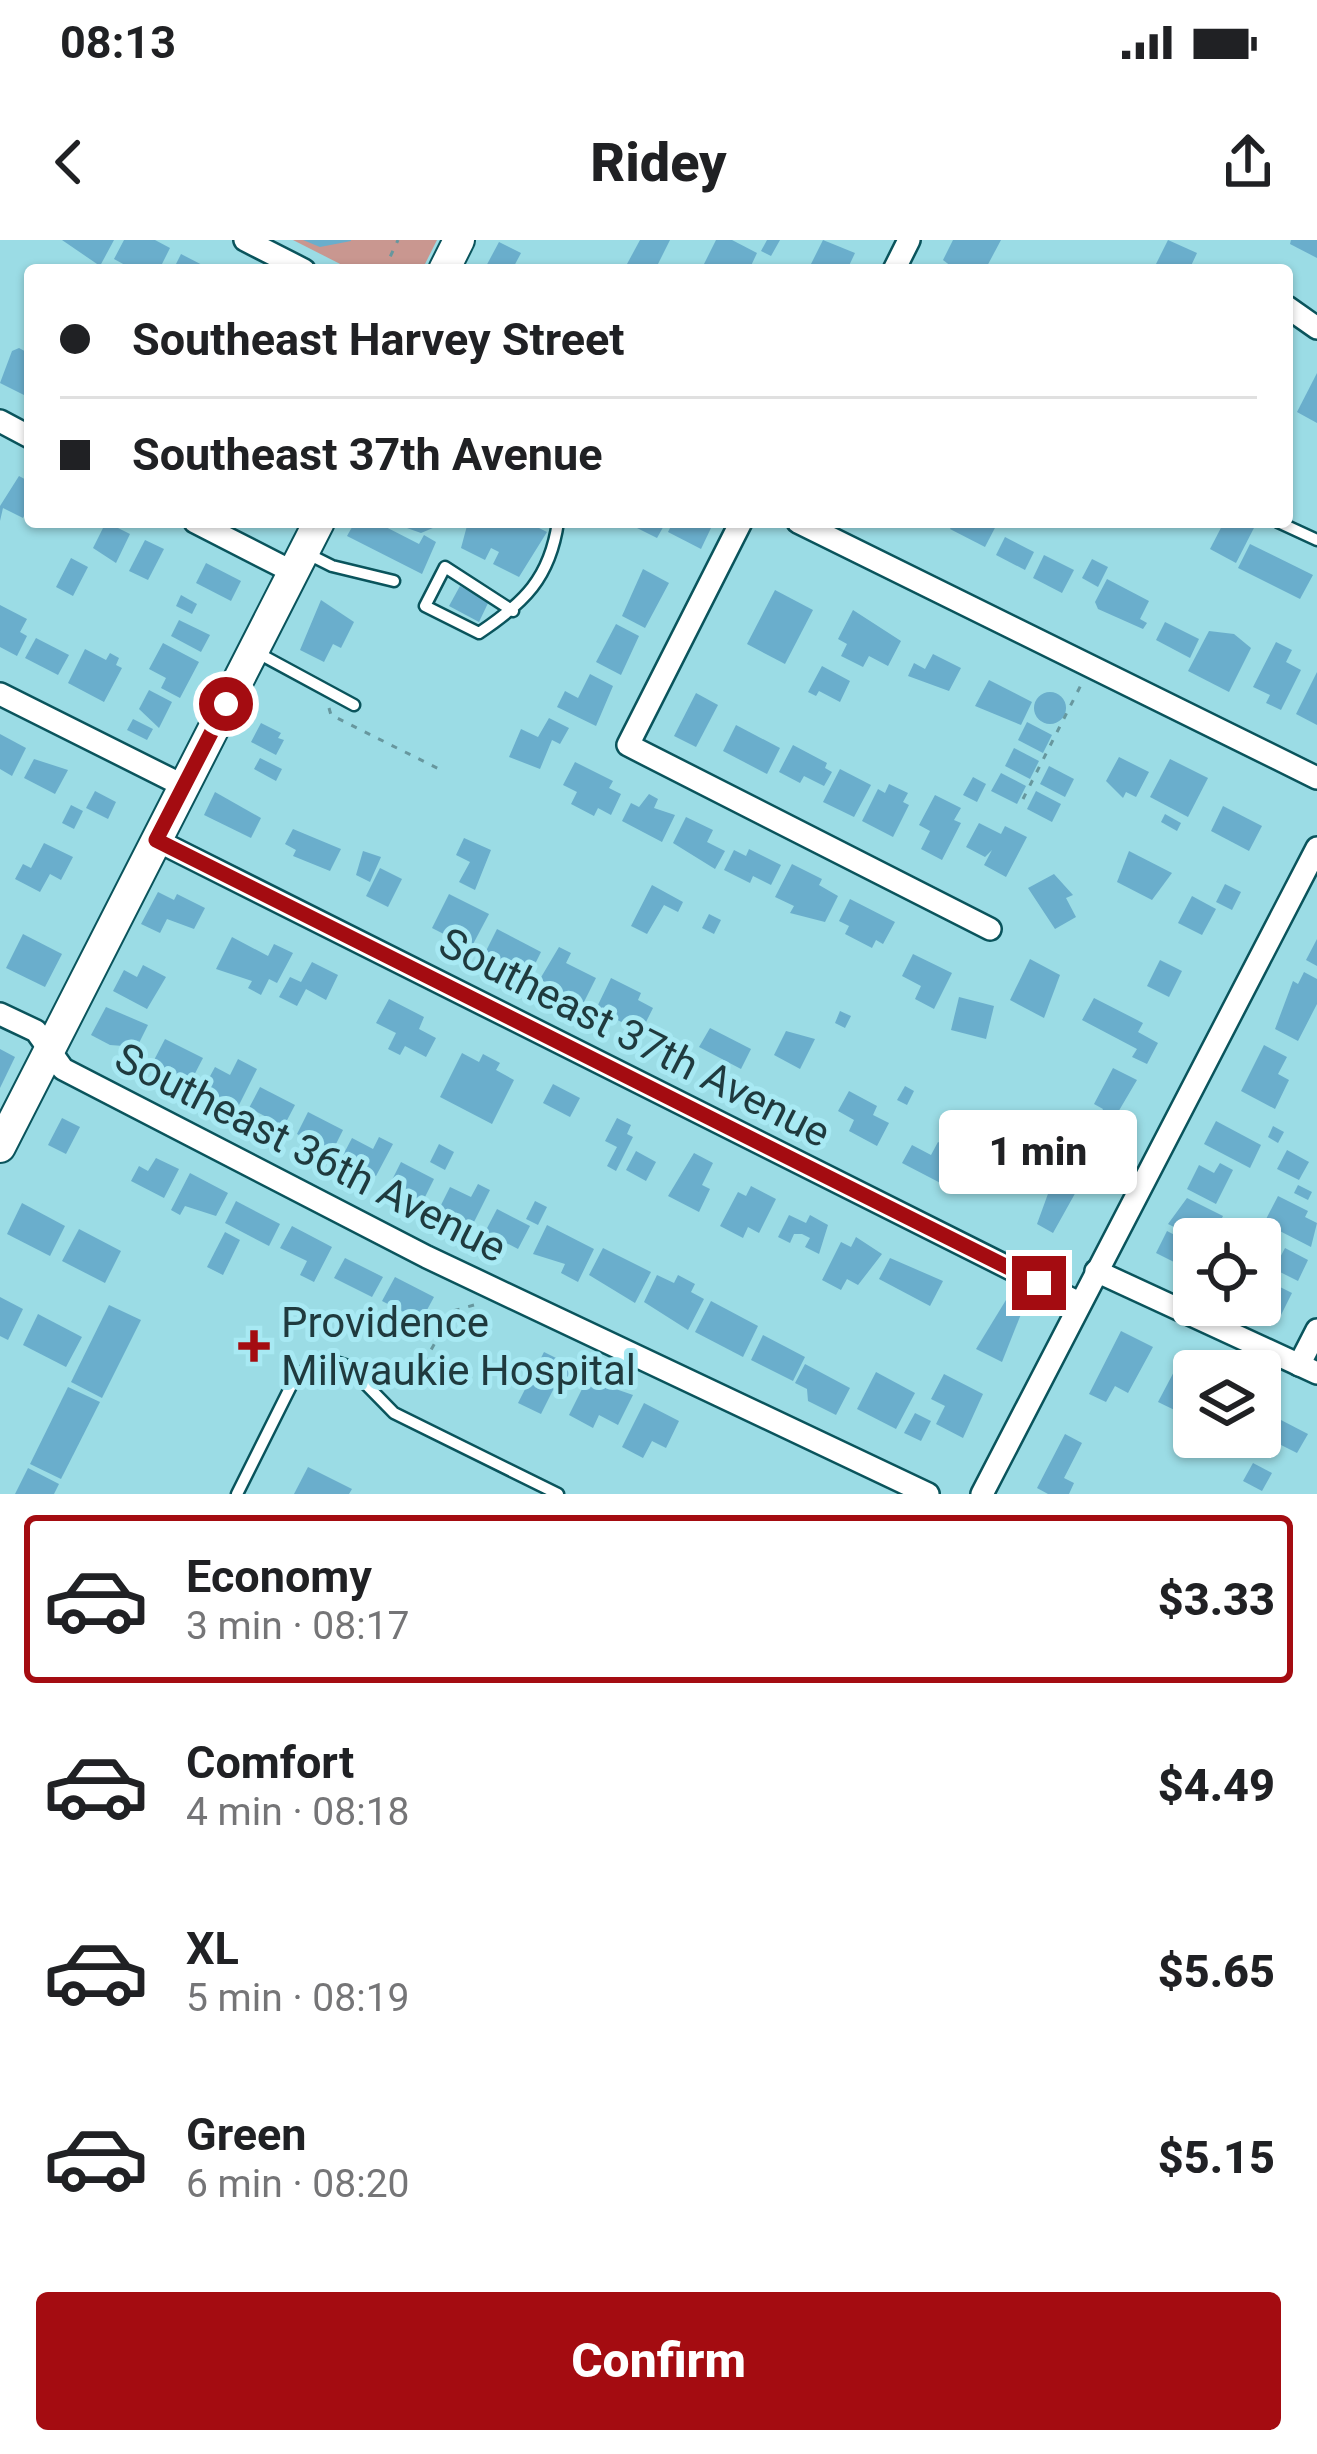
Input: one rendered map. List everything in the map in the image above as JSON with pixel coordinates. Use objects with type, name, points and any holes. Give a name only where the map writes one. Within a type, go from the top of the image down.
[{"type":"street","points":[[245,240],[292,264]]},
{"type":"street","points":[[210,528],[298,562]]},
{"type":"street","points":[[0,1147],[316,528]]},
{"type":"street","points":[[738,528],[628,745],[990,929]]},
{"type":"street","points":[[810,528],[1317,778]]},
{"type":"street","points":[[0,694],[184,786]]},
{"type":"street","name":"Southeast 37th Avenue","points":[[156,840],[1079,1304]]},
{"type":"street","points":[[982,1494],[1317,848]]},
{"type":"street","name":"Southeast 36th Avenue","points":[[0,1013],[36,1031],[63,1069],[484,1284],[928,1494]]},
{"type":"street","points":[[1096,1271],[1308,1369],[1317,1330]]},
{"type":"lane","points":[[513,610],[445,567],[424,606],[479,633],[526,602],[557,528]]},
{"type":"lane","points":[[298,562],[394,581]]},
{"type":"lane","points":[[253,650],[354,704]]},
{"type":"lane","points":[[237,1494],[298,1374],[311,1363],[329,1360],[348,1366],[394,1413],[558,1494]]},
{"type":"path","points":[[1023,799],[1090,668]]},
{"type":"path","points":[[375,1395],[423,1364],[453,1311],[472,1309],[484,1284]]},
{"type":"shaded area","points":[[293,240],[437,240],[425,264],[340,264]]},
{"type":"building","points":[[62,240],[114,240],[97,264]]},
{"type":"building","points":[[124,240],[155,240],[170,248],[162,264],[123,264],[114,259]]},
{"type":"building","points":[[303,240],[351,240],[351,241],[320,247]]},
{"type":"building","points":[[640,240],[670,240],[658,264],[627,264]]},
{"type":"building","points":[[716,240],[732,240],[757,253],[752,264],[704,264]]},
{"type":"building","points":[[767,240],[780,240],[771,256],[761,251]]},
{"type":"building","points":[[823,240],[855,253],[850,264],[811,264]]},
{"type":"building","points":[[953,240],[1001,240],[988,264],[943,260]]},
{"type":"building","points":[[1168,240],[1197,253],[1192,264],[1156,264]]},
{"type":"building","points":[[1291,240],[1317,240],[1317,258],[1290,244]]},
{"type":"building","points":[[499,242],[521,253],[515,264],[487,264]]},
{"type":"building","points":[[181,254],[200,264],[176,264]]},
{"type":"building","points":[[12,351],[24,351],[24,395],[0,383]]},
{"type":"building","points":[[1317,373],[1317,423],[1297,412]]},
{"type":"building","points":[[19,476],[24,479],[23,518],[3,508],[0,521],[0,506]]},
{"type":"building","points":[[103,528],[130,534],[116,563],[93,548]]},
{"type":"building","points":[[352,528],[388,528],[419,544],[424,535],[436,542],[422,574],[347,536]]},
{"type":"building","points":[[466,528],[547,532],[519,577],[493,564],[499,552],[491,548],[485,560],[461,548]]},
{"type":"building","points":[[637,528],[663,528],[657,538]]},
{"type":"building","points":[[670,528],[711,528],[701,549],[668,532]]},
{"type":"building","points":[[951,528],[995,528],[985,547]]},
{"type":"building","points":[[1221,528],[1254,528],[1236,563],[1210,549]]},
{"type":"building","points":[[1005,537],[1034,552],[1025,570],[996,555]]},
{"type":"building","points":[[145,540],[164,549],[148,580],[129,571]]},
{"type":"building","points":[[1250,544],[1313,575],[1300,599],[1238,568]]},
{"type":"building","points":[[1044,555],[1074,570],[1062,593],[1033,578]]},
{"type":"building","points":[[71,558],[88,567],[73,596],[56,587]]},
{"type":"building","points":[[1092,559],[1108,567],[1098,587],[1082,578]]},
{"type":"building","points":[[206,563],[241,581],[231,601],[196,583]]},
{"type":"building","points":[[643,569],[669,583],[645,628],[622,616]]},
{"type":"building","points":[[1107,579],[1149,601],[1140,619],[1147,623],[1143,629],[1098,609],[1095,602]]},
{"type":"building","points":[[460,586],[489,601],[479,622],[449,606]]},
{"type":"building","points":[[775,590],[813,610],[785,664],[747,644]]},
{"type":"building","points":[[181,595],[197,604],[192,614],[176,606]]},
{"type":"building","points":[[321,600],[354,622],[341,648],[333,644],[324,662],[300,650]]},
{"type":"building","points":[[0,605],[27,619],[20,632],[27,636],[17,656],[0,647]]},
{"type":"building","points":[[853,610],[901,641],[888,666],[869,656],[863,667],[841,656],[847,644],[838,639]]},
{"type":"building","points":[[179,620],[210,635],[201,652],[171,636]]},
{"type":"building","points":[[1165,622],[1199,639],[1190,658],[1156,640]]},
{"type":"building","points":[[616,624],[639,636],[621,675],[596,662]]},
{"type":"building","points":[[1209,631],[1234,634],[1251,648],[1229,692],[1188,671]]},
{"type":"building","points":[[36,638],[69,655],[58,675],[25,658]]},
{"type":"building","points":[[1276,642],[1292,650],[1286,662],[1301,670],[1281,710],[1266,703],[1270,695],[1253,687]]},
{"type":"building","points":[[163,643],[199,662],[180,698],[161,688],[166,678],[149,669]]},
{"type":"building","points":[[85,649],[106,660],[110,653],[119,658],[116,665],[122,668],[104,702],[68,683]]},
{"type":"building","points":[[933,654],[961,668],[949,691],[908,676],[914,663],[925,669]]},
{"type":"building","points":[[822,666],[850,681],[840,702],[819,691],[816,696],[808,692]]},
{"type":"building","points":[[1317,672],[1317,725],[1296,714]]},
{"type":"building","points":[[590,674],[613,686],[596,726],[557,707],[565,691],[578,698]]},
{"type":"building","points":[[989,680],[1032,702],[1021,725],[975,706]]},
{"type":"building","points":[[149,690],[172,702],[159,728],[139,709]]},
{"type":"building","points":[[1050,692],[1061,697],[1066,708],[1061,719],[1050,724],[1039,719],[1034,708],[1039,697]]},
{"type":"building","points":[[696,693],[718,705],[696,747],[674,736]]},
{"type":"building","points":[[549,718],[569,728],[560,744],[552,740],[540,769],[509,757],[521,729],[538,737]]},
{"type":"building","points":[[133,719],[153,729],[147,740],[127,730]]},
{"type":"building","points":[[1027,722],[1052,735],[1043,753],[1018,740]]},
{"type":"building","points":[[261,723],[281,733],[278,738],[284,740],[276,755],[251,742]]},
{"type":"building","points":[[736,725],[780,748],[767,774],[723,751]]},
{"type":"building","points":[[0,734],[26,748],[12,776],[0,769]]},
{"type":"building","points":[[793,745],[827,763],[825,768],[832,772],[824,786],[804,776],[800,783],[779,772]]},
{"type":"building","points":[[1014,748],[1039,761],[1030,779],[1005,766]]},
{"type":"building","points":[[1119,757],[1149,772],[1136,797],[1126,792],[1123,798],[1106,781]]},
{"type":"building","points":[[260,758],[282,769],[276,781],[254,769]]},
{"type":"building","points":[[34,759],[68,770],[55,794],[24,778]]},
{"type":"building","points":[[1170,759],[1208,778],[1188,817],[1150,797]]},
{"type":"building","points":[[575,762],[613,781],[609,788],[621,794],[611,815],[598,808],[594,816],[571,804],[577,792],[563,785]]},
{"type":"building","points":[[1049,766],[1074,779],[1065,797],[1040,784]]},
{"type":"building","points":[[840,769],[871,785],[854,817],[823,802]]},
{"type":"building","points":[[1001,773],[1026,786],[1017,804],[991,791]]},
{"type":"building","points":[[973,777],[986,784],[977,802],[963,795]]},
{"type":"building","points":[[889,784],[908,793],[903,802],[909,805],[893,837],[862,821],[878,789],[885,793]]},
{"type":"building","points":[[95,791],[116,802],[108,819],[86,808]]},
{"type":"building","points":[[1036,791],[1061,804],[1052,822],[1027,809]]},
{"type":"building","points":[[215,792],[261,818],[251,838],[204,815]]},
{"type":"building","points":[[649,794],[658,799],[654,808],[675,815],[662,842],[622,821],[631,803],[639,807]]},
{"type":"building","points":[[935,795],[961,808],[954,820],[961,823],[942,860],[921,849],[930,831],[919,825]]},
{"type":"building","points":[[71,805],[83,811],[74,829],[62,823]]},
{"type":"building","points":[[1223,806],[1262,826],[1249,851],[1211,831]]},
{"type":"building","points":[[1165,814],[1181,823],[1177,831],[1161,822]]},
{"type":"building","points":[[686,817],[713,830],[707,842],[725,851],[715,869],[673,843]]},
{"type":"building","points":[[979,823],[1001,834],[1005,826],[1027,837],[1006,877],[984,865],[992,850],[985,857],[966,847]]},
{"type":"building","points":[[293,829],[341,849],[330,871],[293,856],[296,850],[285,844]]},
{"type":"building","points":[[464,838],[491,850],[475,890],[459,882],[470,862],[456,855]]},
{"type":"building","points":[[44,843],[73,857],[61,880],[50,874],[40,892],[15,879],[23,864],[31,868]]},
{"type":"building","points":[[749,849],[781,865],[771,885],[753,876],[750,883],[724,870],[734,850],[746,856]]},
{"type":"building","points":[[363,851],[381,857],[370,882],[356,875]]},
{"type":"building","points":[[1129,851],[1172,873],[1152,900],[1117,882]]},
{"type":"building","points":[[792,864],[822,879],[819,885],[838,896],[825,922],[790,913],[794,906],[775,897]]},
{"type":"building","points":[[380,868],[402,879],[388,907],[366,896]]},
{"type":"building","points":[[1054,874],[1073,895],[1066,898],[1076,917],[1055,929],[1028,888]]},
{"type":"building","points":[[1225,884],[1241,892],[1232,910],[1216,902]]},
{"type":"building","points":[[652,885],[683,902],[678,912],[664,905],[647,934],[631,926]]},
{"type":"building","points":[[158,892],[174,900],[177,894],[205,908],[194,929],[167,919],[160,933],[141,924]]},
{"type":"building","points":[[449,894],[489,914],[471,948],[432,928]]},
{"type":"building","points":[[1192,896],[1216,909],[1202,935],[1178,923]]},
{"type":"building","points":[[850,899],[895,922],[883,944],[876,940],[872,948],[845,934],[849,926],[839,921]]},
{"type":"building","points":[[709,914],[721,920],[714,934],[702,928]]},
{"type":"building","points":[[497,929],[541,952],[528,978],[486,951]]},
{"type":"building","points":[[23,934],[62,954],[45,987],[6,968]]},
{"type":"building","points":[[232,937],[268,956],[274,944],[293,953],[277,983],[269,979],[261,995],[248,988],[252,981],[216,969]]},
{"type":"building","points":[[1317,939],[1317,966],[1306,960]]},
{"type":"building","points":[[559,947],[571,953],[566,963],[596,978],[582,1006],[540,979]]},
{"type":"building","points":[[913,954],[952,973],[934,1009],[915,999],[921,986],[902,976]]},
{"type":"building","points":[[1030,959],[1060,975],[1044,1018],[1010,1000]]},
{"type":"building","points":[[1160,960],[1182,971],[1169,997],[1147,986]]},
{"type":"building","points":[[312,962],[338,975],[326,1000],[306,989],[297,1006],[279,997],[290,977],[301,982]]},
{"type":"building","points":[[143,965],[166,977],[147,1009],[113,991],[124,970],[137,977]]},
{"type":"building","points":[[1304,972],[1317,979],[1317,1004],[1298,1041],[1275,1029],[1293,981],[1298,984]]},
{"type":"building","points":[[611,978],[641,993],[638,1000],[653,1008],[641,1032],[596,1009]]},
{"type":"building","points":[[959,997],[994,1006],[986,1039],[951,1030]]},
{"type":"building","points":[[1094,998],[1143,1023],[1138,1032],[1158,1043],[1147,1064],[1132,1057],[1137,1049],[1082,1020]]},
{"type":"building","points":[[389,999],[424,1017],[419,1029],[436,1038],[426,1057],[405,1046],[400,1055],[388,1049],[396,1033],[376,1023]]},
{"type":"building","points":[[106,1007],[148,1025],[137,1047],[110,1045],[91,1035]]},
{"type":"building","points":[[840,1011],[851,1016],[845,1028],[835,1023]]},
{"type":"building","points":[[710,1028],[751,1049],[741,1069],[699,1047]]},
{"type":"building","points":[[786,1031],[815,1039],[800,1069],[774,1055]]},
{"type":"building","points":[[165,1039],[203,1058],[190,1083],[152,1064]]},
{"type":"building","points":[[1264,1045],[1287,1057],[1278,1074],[1289,1080],[1275,1109],[1241,1091]]},
{"type":"building","points":[[0,1049],[15,1057],[0,1088]]},
{"type":"building","points":[[462,1053],[479,1062],[483,1054],[500,1063],[496,1070],[514,1080],[492,1124],[440,1097]]},
{"type":"building","points":[[238,1059],[257,1069],[237,1109],[202,1091],[215,1067],[230,1075]]},
{"type":"building","points":[[1113,1068],[1137,1080],[1104,1136],[1092,1130],[1103,1109],[1094,1104]]},
{"type":"building","points":[[553,1084],[580,1098],[570,1117],[543,1103]]},
{"type":"building","points":[[905,1086],[914,1091],[907,1105],[897,1100]]},
{"type":"building","points":[[260,1087],[295,1105],[284,1126],[249,1108]]},
{"type":"building","points":[[849,1091],[877,1106],[873,1115],[889,1123],[877,1146],[849,1131],[854,1120],[838,1111]]},
{"type":"building","points":[[308,1112],[343,1130],[332,1152],[297,1134]]},
{"type":"building","points":[[62,1118],[80,1127],[66,1154],[48,1145]]},
{"type":"building","points":[[617,1118],[631,1125],[627,1134],[633,1137],[616,1171],[607,1166],[617,1147],[605,1141]]},
{"type":"building","points":[[1216,1121],[1261,1145],[1250,1168],[1204,1144]]},
{"type":"building","points":[[1273,1126],[1284,1132],[1278,1143],[1268,1137]]},
{"type":"building","points":[[379,1137],[393,1144],[376,1176],[341,1159],[352,1138],[373,1149]]},
{"type":"building","points":[[938,1142],[968,1157],[952,1189],[902,1163],[912,1145],[931,1155]]},
{"type":"building","points":[[439,1144],[454,1152],[445,1170],[430,1162]]},
{"type":"building","points":[[1056,1148],[1092,1163],[1053,1233],[1037,1224],[1053,1180],[1043,1174]]},
{"type":"building","points":[[1287,1150],[1309,1162],[1299,1180],[1277,1169]]},
{"type":"building","points":[[636,1151],[656,1162],[646,1181],[626,1170]]},
{"type":"building","points":[[694,1153],[713,1163],[702,1185],[710,1189],[699,1212],[668,1196]]},
{"type":"building","points":[[156,1158],[179,1169],[164,1198],[131,1181],[139,1166],[148,1171]]},
{"type":"building","points":[[401,1162],[434,1179],[422,1203],[389,1186]]},
{"type":"building","points":[[1220,1163],[1233,1170],[1216,1204],[1187,1189],[1199,1165],[1214,1173]]},
{"type":"building","points":[[190,1173],[228,1193],[216,1216],[185,1206],[180,1215],[171,1210]]},
{"type":"building","points":[[478,1184],[490,1190],[472,1226],[438,1211],[450,1187],[471,1197]]},
{"type":"building","points":[[1298,1185],[1312,1192],[1308,1200],[1294,1193]]},
{"type":"building","points":[[751,1186],[776,1199],[759,1233],[748,1227],[743,1238],[720,1226],[738,1192],[746,1196]]},
{"type":"building","points":[[1278,1196],[1308,1211],[1305,1217],[1317,1223],[1311,1247],[1281,1232],[1281,1218],[1267,1218]]},
{"type":"building","points":[[1187,1198],[1223,1216],[1173,1218],[1173,1226],[1168,1224]]},
{"type":"building","points":[[236,1201],[280,1224],[269,1246],[225,1223]]},
{"type":"building","points":[[535,1201],[547,1207],[538,1225],[526,1219]]},
{"type":"building","points":[[22,1203],[65,1226],[50,1256],[7,1234]]},
{"type":"building","points":[[497,1209],[530,1226],[518,1249],[485,1232]]},
{"type":"building","points":[[789,1215],[806,1223],[810,1215],[828,1225],[819,1254],[805,1247],[810,1238],[802,1234],[794,1234],[790,1243],[778,1237]]},
{"type":"building","points":[[547,1225],[594,1249],[578,1282],[561,1273],[565,1264],[533,1254]]},
{"type":"building","points":[[292,1226],[332,1247],[314,1282],[300,1275],[307,1261],[280,1248]]},
{"type":"building","points":[[79,1229],[121,1251],[105,1283],[62,1261]]},
{"type":"building","points":[[1167,1231],[1173,1234],[1173,1262],[1156,1253]]},
{"type":"building","points":[[225,1232],[240,1240],[223,1275],[207,1267]]},
{"type":"building","points":[[856,1237],[882,1254],[858,1285],[847,1279],[841,1290],[822,1280],[841,1242],[851,1247]]},
{"type":"building","points":[[603,1248],[651,1272],[635,1303],[589,1275]]},
{"type":"building","points":[[1285,1248],[1308,1260],[1298,1281],[1281,1272]]},
{"type":"building","points":[[345,1258],[383,1277],[372,1297],[334,1278]]},
{"type":"building","points":[[890,1258],[943,1281],[930,1306],[879,1279]]},
{"type":"building","points":[[657,1275],[674,1283],[678,1275],[695,1284],[691,1292],[704,1299],[688,1330],[644,1302]]},
{"type":"building","points":[[395,1277],[434,1297],[421,1321],[382,1301]]},
{"type":"building","points":[[1281,1288],[1292,1293],[1281,1315]]},
{"type":"building","points":[[0,1297],[23,1309],[8,1340],[0,1336]]},
{"type":"building","points":[[1006,1300],[1023,1309],[1002,1362],[976,1349]]},
{"type":"building","points":[[711,1301],[758,1326],[743,1357],[695,1332]]},
{"type":"building","points":[[109,1305],[141,1320],[102,1398],[71,1382]]},
{"type":"building","points":[[38,1314],[82,1337],[66,1367],[23,1345]]},
{"type":"building","points":[[1121,1331],[1153,1347],[1128,1393],[1115,1386],[1106,1402],[1089,1394]]},
{"type":"building","points":[[763,1335],[805,1357],[793,1381],[751,1360]]},
{"type":"building","points":[[544,1352],[578,1369],[564,1395],[553,1390],[541,1414],[518,1403]]},
{"type":"building","points":[[805,1364],[850,1388],[836,1415],[808,1401],[807,1389],[795,1383]]},
{"type":"building","points":[[876,1372],[915,1393],[896,1429],[857,1409]]},
{"type":"building","points":[[944,1374],[983,1394],[963,1438],[936,1424],[945,1406],[931,1399]]},
{"type":"building","points":[[1173,1374],[1173,1409],[1158,1402]]},
{"type":"building","points":[[587,1379],[633,1395],[618,1425],[599,1415],[593,1428],[569,1415]]},
{"type":"building","points":[[68,1387],[100,1402],[61,1479],[30,1464]]},
{"type":"building","points":[[644,1403],[679,1421],[666,1448],[652,1441],[643,1458],[622,1447]]},
{"type":"building","points":[[915,1413],[931,1421],[921,1441],[904,1433]]},
{"type":"building","points":[[1281,1420],[1308,1434],[1297,1453],[1281,1445]]},
{"type":"building","points":[[1065,1434],[1082,1443],[1064,1478],[1074,1483],[1069,1494],[1048,1494],[1037,1488]]},
{"type":"building","points":[[1253,1463],[1272,1473],[1262,1491],[1243,1481]]},
{"type":"building","points":[[308,1467],[352,1489],[349,1494],[294,1494]]},
{"type":"building","points":[[28,1468],[59,1484],[54,1494],[15,1494]]},
{"type":"place","name":"Providence Milwaukie Hospital","points":[[254,1346]]},
{"type":"route","points":[[226,704],[156,840],[1039,1283]]}]
